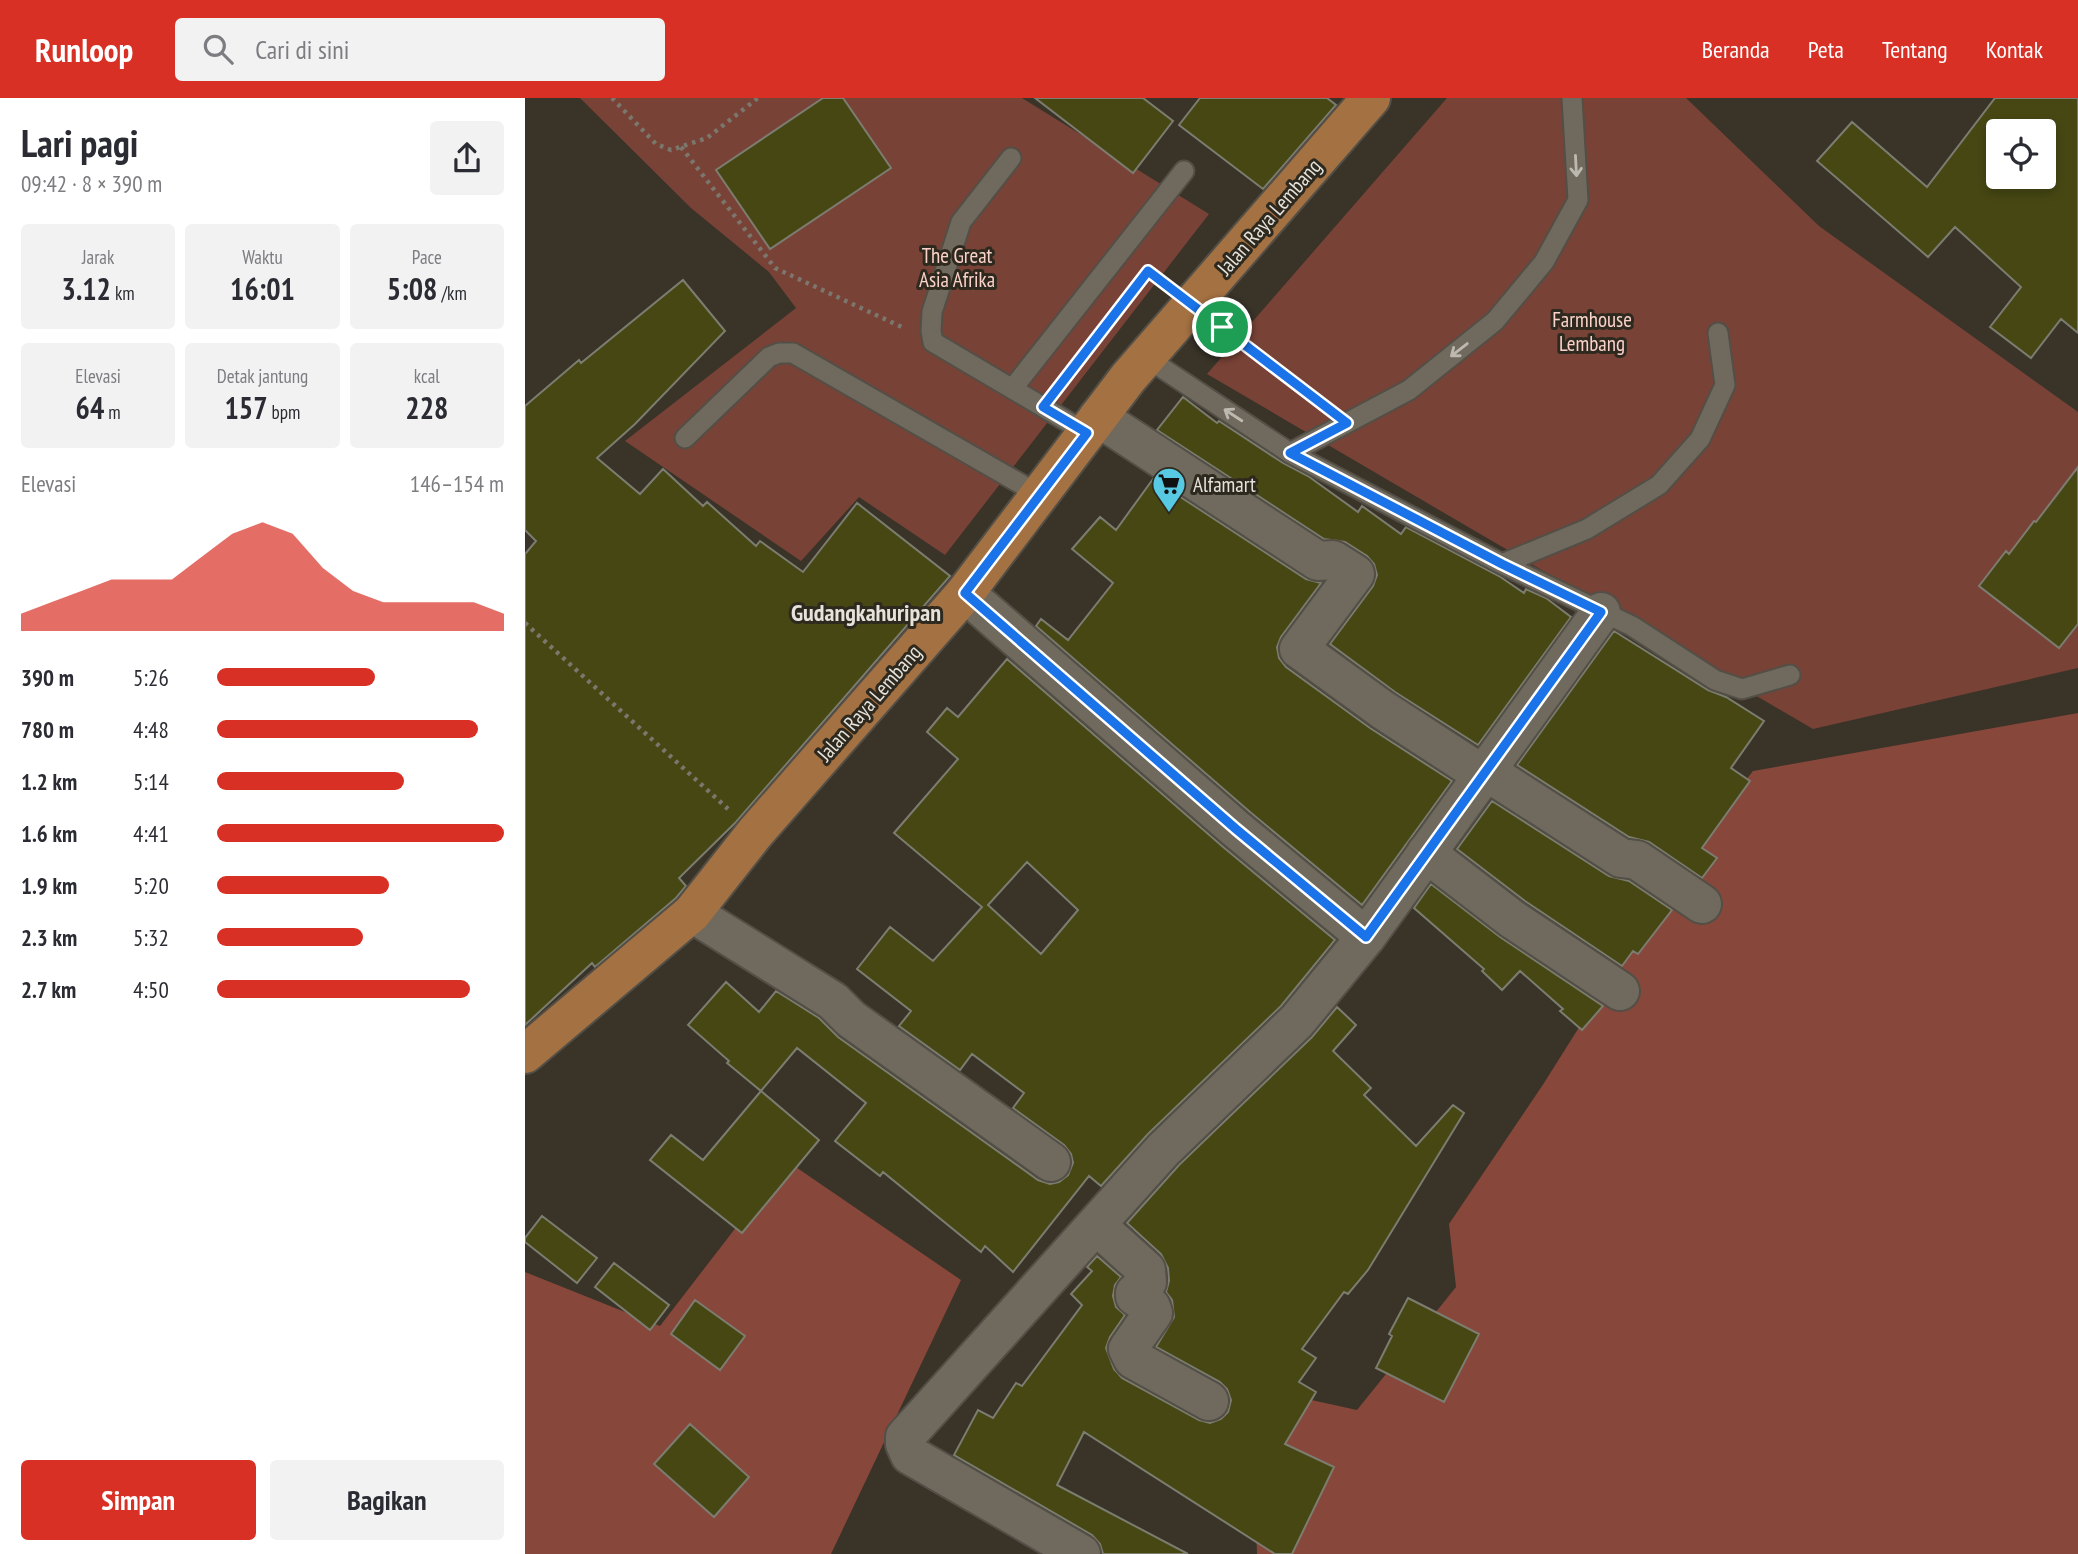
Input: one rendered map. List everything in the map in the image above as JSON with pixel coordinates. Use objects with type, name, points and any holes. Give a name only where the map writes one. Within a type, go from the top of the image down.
[{"type":"main road","name":"Jalan Raya Lembang","points":[[525,1054],[692,913],[755,833],[965,593],[1147,358],[1371,98]]},
{"type":"street","points":[[1093,425],[1318,561],[1333,560],[1355,574],[1299,649],[1383,710],[1621,858],[1637,860],[1702,904]]},
{"type":"street","points":[[965,593],[1236,829],[1366,937]]},
{"type":"street","points":[[1081,1554],[910,1455],[904,1439],[1163,1150],[1297,1021],[1366,937],[1601,612]]},
{"type":"street","points":[[1426,853],[1511,919],[1619,991]]},
{"type":"street","points":[[692,913],[833,1001],[852,1019],[1051,1162]]},
{"type":"street","points":[[1096,1225],[1146,1270],[1147,1282],[1135,1296],[1151,1307],[1153,1313],[1128,1349],[1131,1356],[1209,1401]]},
{"type":"lane","points":[[1290,453],[1409,390],[1495,321],[1544,262],[1578,200],[1573,98]]},
{"type":"lane","points":[[1011,158],[961,222],[932,312],[933,342],[1043,407],[1093,425]]},
{"type":"lane","points":[[1013,388],[1184,171]]},
{"type":"lane","points":[[1502,564],[1587,529],[1659,485],[1700,439],[1725,385],[1718,333]]},
{"type":"lane","points":[[685,438],[769,357],[779,353],[793,353],[1040,495]]},
{"type":"lane","points":[[1147,358],[1290,453],[1502,564],[1632,626],[1715,680],[1742,689],[1790,675]]},
{"type":"path","points":[[612,98],[656,144],[671,150],[707,138],[758,98]]},
{"type":"path","points":[[681,147],[775,268],[933,342]]},
{"type":"path","points":[[1043,407],[1148,271],[1347,423]]},
{"type":"path","points":[[525,623],[755,833]]},
{"type":"green space","name":"The Great Asia Afrika","points":[[580,98],[1022,98],[1209,214],[945,555],[859,497],[801,561],[625,441],[796,308],[769,272],[691,208]]},
{"type":"green space","name":"Farmhouse Lembang","points":[[1447,98],[1686,98],[1819,226],[2078,412],[2078,668],[1813,729],[1207,374]]},
{"type":"shaded area","points":[[2078,713],[2078,1554],[1257,1554],[1254,1467],[1293,1396],[1357,1410],[1456,1287],[1449,1224],[1544,1083],[1690,851],[1753,771]]},
{"type":"shaded area","points":[[787,1161],[961,1280],[831,1554],[525,1554],[525,1272],[660,1326]]},
{"type":"building","points":[[823,98],[843,98],[891,168],[770,249],[716,170]]},
{"type":"building","points":[[1035,98],[1143,98],[1173,121],[1133,173]]},
{"type":"building","points":[[1200,98],[1327,98],[1336,105],[1263,189],[1179,125]]},
{"type":"building","points":[[1995,98],[2078,98],[2078,333],[2061,319],[2031,358],[1990,327],[2021,287],[1955,227],[1928,257],[1817,161],[1852,122],[1927,187]]},
{"type":"building","points":[[683,280],[725,331],[635,424],[597,458],[640,494],[663,469],[703,506],[707,502],[756,546],[760,541],[803,572],[857,503],[950,576],[736,822],[679,878],[686,886],[676,898],[595,967],[592,963],[525,1025],[525,554],[536,541],[525,530],[525,406],[579,360],[581,363]]},
{"type":"building","points":[[1183,397],[1217,423],[1219,421],[1308,476],[1358,512],[1362,506],[1401,534],[1406,527],[1499,576],[1524,593],[1526,589],[1546,598],[1571,617],[1478,745],[1395,692],[1330,644],[1373,586],[1377,575],[1374,564],[1367,556],[1345,542],[1324,539],[1157,430]]},
{"type":"building","points":[[2078,467],[2078,624],[2059,648],[1979,586],[2006,551],[2009,554],[2034,521],[2036,522]]},
{"type":"building","points":[[1153,479],[1306,579],[1321,583],[1281,637],[1277,647],[1279,658],[1286,667],[1370,728],[1452,781],[1362,905],[1250,812],[1036,626],[1041,619],[1068,640],[1113,583],[1072,549],[1100,517],[1116,530]]},
{"type":"building","points":[[1614,631],[1708,690],[1726,697],[1764,721],[1731,768],[1750,781],[1702,848],[1717,858],[1702,878],[1649,842],[1629,837],[1517,765]]},
{"type":"building","points":[[1007,659],[1222,846],[1335,940],[1281,1006],[1148,1134],[1101,1186],[1089,1176],[1013,1272],[985,1246],[981,1252],[883,1172],[880,1176],[835,1141],[866,1103],[797,1048],[761,1091],[688,1025],[726,982],[759,1012],[776,991],[819,1018],[838,1037],[1038,1180],[1050,1184],[1059,1182],[1068,1175],[1073,1163],[1071,1154],[1064,1145],[1013,1108],[1024,1093],[972,1054],[960,1070],[899,1026],[911,1011],[857,969],[890,927],[933,961],[982,907],[894,833],[958,759],[927,732],[947,708],[958,717]],"holes":[[[1027,862],[1078,910],[1041,954],[988,905]]]},
{"type":"building","points":[[1492,801],[1609,876],[1629,881],[1672,910],[1638,954],[1633,951],[1622,966],[1525,901],[1457,849]]},
{"type":"building","points":[[1431,884],[1500,937],[1603,1006],[1582,1030],[1560,1011],[1563,1009],[1520,971],[1502,990],[1482,971],[1484,969],[1414,908]]},
{"type":"building","points":[[1337,1007],[1356,1025],[1333,1051],[1371,1088],[1364,1095],[1416,1146],[1453,1105],[1464,1113],[1368,1270],[1348,1294],[1344,1292],[1302,1349],[1316,1358],[1299,1382],[1316,1392],[1285,1444],[1334,1467],[1292,1554],[1275,1554],[1084,1432],[1057,1485],[1188,1554],[1103,1554],[1100,1544],[1092,1535],[954,1455],[978,1410],[993,1418],[1016,1383],[1022,1386],[1082,1305],[1071,1294],[1092,1271],[1087,1267],[1097,1256],[1121,1277],[1115,1285],[1113,1296],[1116,1307],[1125,1315],[1106,1348],[1114,1369],[1122,1378],[1199,1420],[1210,1423],[1221,1419],[1228,1412],[1231,1400],[1227,1389],[1220,1382],[1156,1347],[1174,1317],[1172,1300],[1166,1292],[1168,1268],[1161,1254],[1127,1223],[1179,1165],[1312,1037]]},
{"type":"building","points":[[761,1091],[819,1140],[742,1233],[650,1160],[671,1135],[703,1160]]},
{"type":"building","points":[[542,1216],[597,1258],[577,1283],[525,1242],[525,1238]]},
{"type":"building","points":[[614,1263],[669,1305],[650,1330],[595,1287]]},
{"type":"building","points":[[1408,1298],[1479,1334],[1444,1402],[1376,1368],[1392,1336],[1389,1334]]},
{"type":"building","points":[[695,1300],[745,1336],[720,1370],[671,1334]]},
{"type":"building","points":[[690,1424],[749,1477],[714,1517],[654,1464]]},
{"type":"place","name":"Alfamart","points":[[1169,514]]},
{"type":"district","name":"Gudangkahuripan","points":[[866,612]]},
{"type":"route","points":[[1148,271],[1222,327],[1347,423],[1290,453],[1502,564],[1601,612],[1366,937],[1236,829],[965,593],[1087,433],[1043,407],[1148,271]]}]
